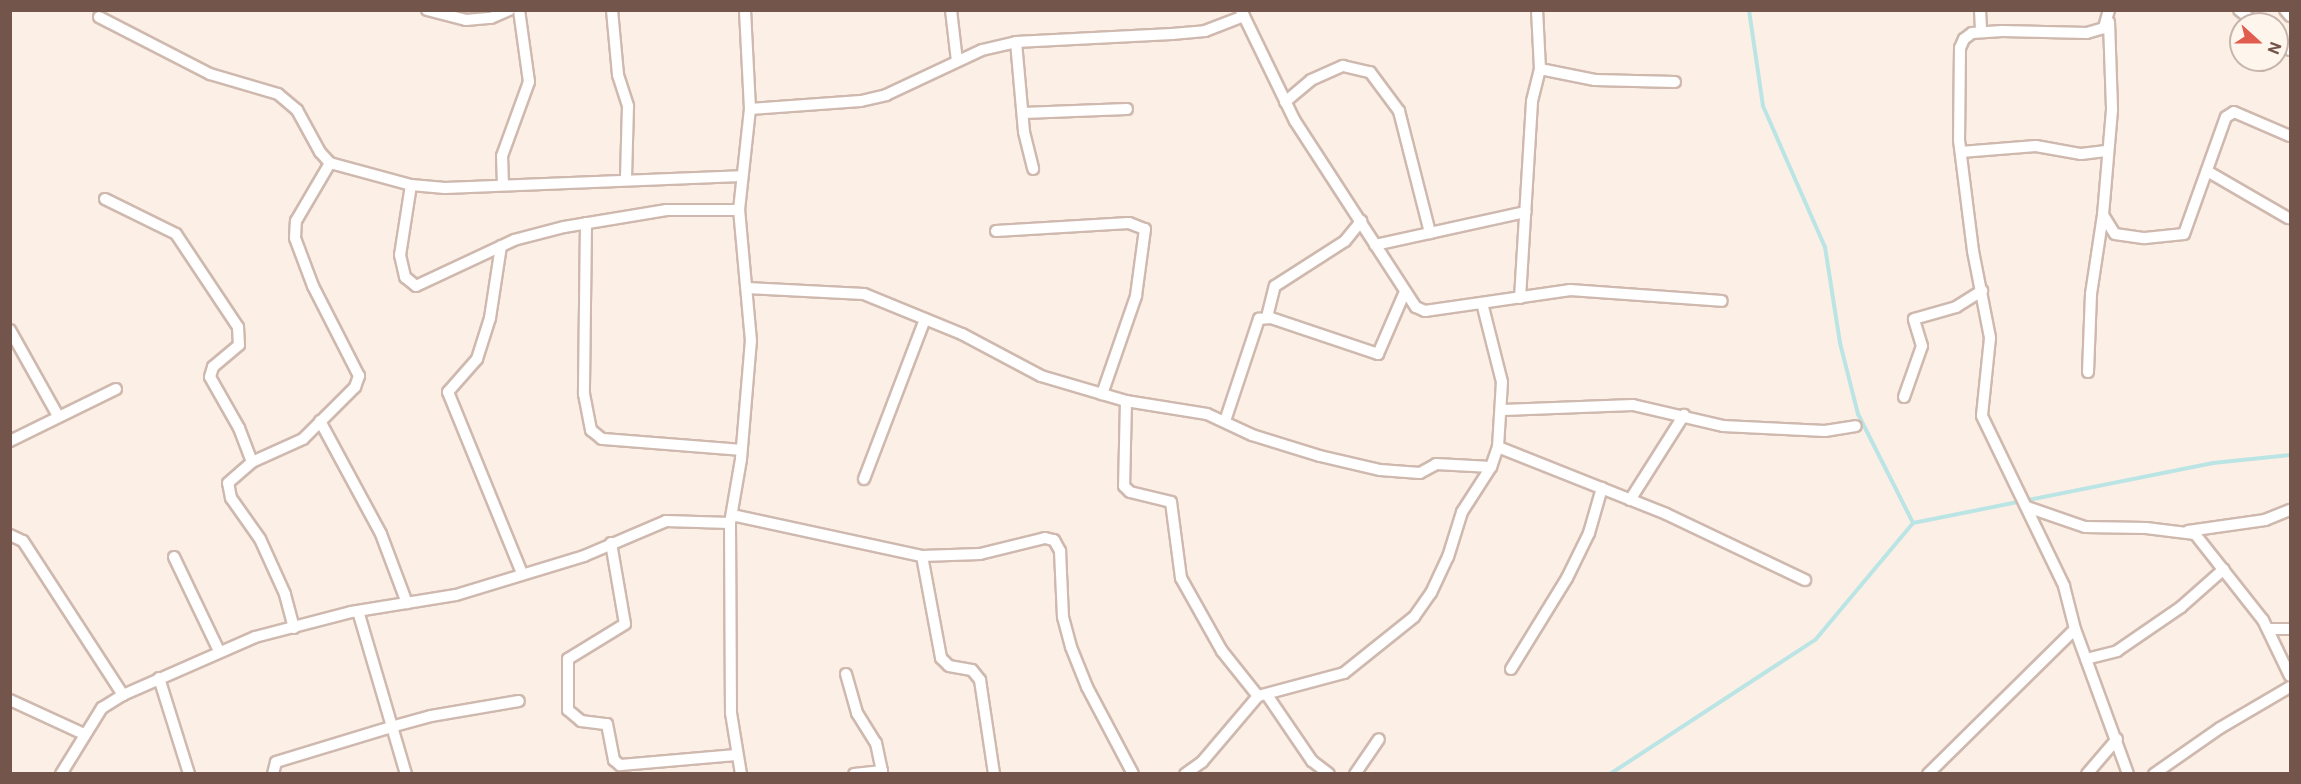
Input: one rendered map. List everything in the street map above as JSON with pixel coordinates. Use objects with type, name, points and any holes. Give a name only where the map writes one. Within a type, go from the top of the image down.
[{"type":"street","points":[[427,10],[466,20],[491,18],[509,10]]},
{"type":"street","points":[[503,184],[502,156],[529,82],[519,10]]},
{"type":"street","points":[[612,10],[618,75],[628,106],[626,180]]},
{"type":"street","points":[[741,774],[731,713],[731,519],[741,450],[751,340],[740,210],[741,176],[750,109],[745,10]]},
{"type":"street","points":[[951,10],[957,61]]},
{"type":"street","points":[[1520,298],[1533,101],[1540,69],[1537,10]]},
{"type":"street","points":[[1980,10],[1980,33]]},
{"type":"street","points":[[2285,10],[2290,16]]},
{"type":"street","points":[[750,109],[861,101],[886,94],[957,61],[1017,42],[1205,31],[1243,13],[1285,102],[1361,221],[1404,294],[1425,311],[1569,290],[1722,301]]},
{"type":"street","points":[[99,16],[210,74],[283,98],[306,122],[320,152],[330,163],[411,185],[445,188],[741,176]]},
{"type":"street","points":[[2109,16],[2104,28],[2087,33],[1980,33],[1964,39],[1960,48],[1961,152],[1990,338],[1982,416],[2064,586],[2075,629],[2129,772]]},
{"type":"street","points":[[2088,372],[2091,294],[2103,215],[2106,151],[2112,110],[2109,16]]},
{"type":"street","points":[[1017,42],[1023,113],[1033,169]]},
{"type":"street","points":[[1285,102],[1311,80],[1343,66],[1371,72],[1399,111],[1430,233]]},
{"type":"street","points":[[1540,69],[1595,80],[1675,82]]},
{"type":"street","points":[[1023,113],[1127,109]]},
{"type":"street","points":[[2103,215],[2115,234],[2145,238],[2184,234],[2226,117],[2234,112],[2290,136]]},
{"type":"street","points":[[1961,152],[2036,146],[2081,154],[2106,151]]},
{"type":"street","points":[[294,628],[285,594],[260,539],[228,490],[233,476],[252,462],[292,446],[355,387],[359,376],[313,286],[295,238],[296,221],[330,163]]},
{"type":"street","points":[[2207,171],[2288,218]]},
{"type":"street","points":[[411,185],[400,255],[410,283],[424,285],[501,246],[586,223],[667,210],[740,210]]},
{"type":"street","points":[[105,199],[176,234],[238,327],[238,345],[213,367],[210,377],[239,428],[252,462]]},
{"type":"street","points":[[1375,244],[1525,212]]},
{"type":"street","points":[[1267,318],[1275,286],[1345,241],[1361,221]]},
{"type":"street","points":[[586,223],[584,394],[591,430],[602,439],[741,450]]},
{"type":"street","points":[[996,231],[1129,223],[1145,230],[1136,296],[1102,394]]},
{"type":"street","points":[[501,246],[490,318],[477,359],[448,392],[522,573]]},
{"type":"street","points":[[747,288],[852,292],[926,319],[1041,376],[1126,401],[1207,414],[1308,453],[1380,470],[1420,473],[1436,464],[1491,467]]},
{"type":"street","points":[[1904,397],[1922,346],[1914,319],[1956,307],[1982,291]]},
{"type":"street","points":[[1225,421],[1256,323],[1267,318],[1378,354],[1404,294]]},
{"type":"street","points":[[1185,774],[1202,762],[1263,696],[1344,673],[1414,617],[1431,593],[1448,557],[1471,494],[1491,467],[1498,447],[1503,410],[1502,382],[1482,303]]},
{"type":"street","points":[[864,480],[926,319]]},
{"type":"street","points":[[10,330],[58,416]]},
{"type":"street","points":[[10,441],[116,389]]},
{"type":"street","points":[[1126,401],[1124,484],[1130,492],[1172,502],[1181,578],[1222,651],[1263,696],[1312,761],[1329,774]]},
{"type":"street","points":[[1503,410],[1634,405],[1723,426],[1825,431],[1856,426]]},
{"type":"street","points":[[1630,500],[1684,415]]},
{"type":"street","points":[[320,421],[381,534],[407,603]]},
{"type":"street","points":[[1498,447],[1630,500],[1804,580]]},
{"type":"street","points":[[1511,669],[1567,578],[1589,533],[1602,488]]},
{"type":"street","points":[[2026,507],[2045,516],[2085,527],[2185,532],[2265,520],[2290,510]]},
{"type":"street","points":[[61,774],[102,708],[159,678],[255,637],[358,610],[456,595],[522,573],[584,556],[666,521],[731,519],[922,556],[980,554],[1045,538],[1054,540],[1060,551],[1062,608],[1071,647],[1087,687],[1133,774]]},
{"type":"street","points":[[2185,532],[2202,540],[2269,629],[2290,676]]},
{"type":"street","points":[[10,535],[22,541],[123,695]]},
{"type":"street","points":[[611,543],[625,624],[568,659],[568,710],[581,721],[607,724],[614,760],[620,765],[737,755]]},
{"type":"street","points":[[922,556],[940,658],[949,666],[972,670],[980,680],[994,774]]},
{"type":"street","points":[[174,557],[219,651]]},
{"type":"street","points":[[2086,659],[2117,651],[2181,607],[2224,569]]},
{"type":"street","points":[[358,610],[406,774]]},
{"type":"street","points":[[1928,774],[2075,629]]},
{"type":"street","points":[[2269,629],[2290,629]]},
{"type":"street","points":[[846,674],[857,713],[876,743],[882,771],[854,774]]},
{"type":"street","points":[[159,678],[189,774]]},
{"type":"street","points":[[2154,774],[2220,728],[2290,687]]},
{"type":"street","points":[[10,700],[84,734]]},
{"type":"street","points":[[273,774],[276,762],[431,716],[519,701]]},
{"type":"street","points":[[1355,774],[1379,739]]},
{"type":"street","points":[[2087,774],[2117,739]]},
{"type":"waterway","points":[[1749,10],[1763,106],[1825,247],[1840,343],[1858,414],[1913,523]]},
{"type":"waterway","points":[[1610,774],[1816,639],[1913,523],[2213,463],[2290,455]]}]
